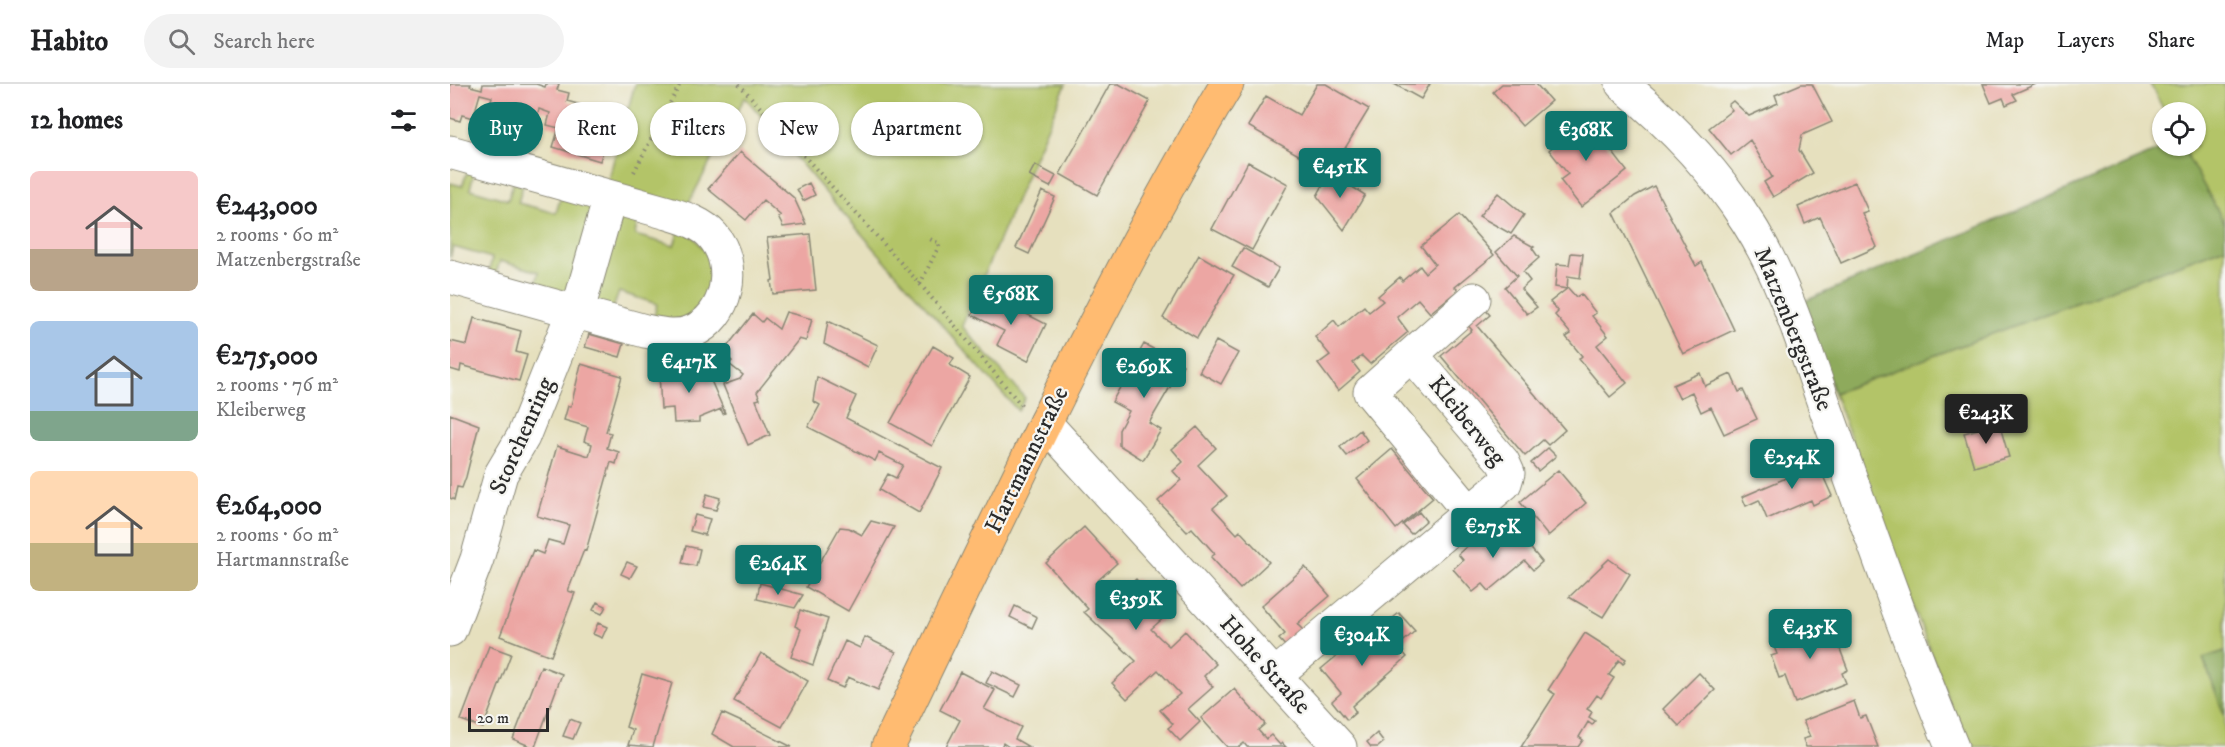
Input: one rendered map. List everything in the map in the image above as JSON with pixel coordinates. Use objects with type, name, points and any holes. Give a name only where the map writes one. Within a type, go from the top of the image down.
[{"type":"main road","name":"Hartmannstraße","points":[[888,747],[1045,423],[1182,160],[1227,84]]},
{"type":"street","name":"Matzenbergstraße","points":[[1636,87],[1722,186],[1748,222],[1770,264],[1814,375],[1919,667],[1952,747]]},
{"type":"street","points":[[450,152],[615,198],[698,224],[713,236],[727,269],[724,295],[711,317],[698,328],[673,336],[573,312],[450,277]]},
{"type":"street","name":"Storchenring","points":[[450,630],[477,559],[501,474],[523,437],[573,312],[580,303],[615,198]]},
{"type":"street","name":"Kleiberweg","points":[[1470,513],[1370,392],[1474,299]]},
{"type":"street","name":"Kleiberweg","points":[[1274,676],[1498,491],[1508,473],[1495,452],[1412,354]]},
{"type":"street","name":"Hohe Straße","points":[[1045,423],[1340,747]]},
{"type":"path","points":[[615,198],[680,84]]},
{"type":"path","points":[[739,84],[920,284],[1021,405],[1045,423]]},
{"type":"path","points":[[920,284],[940,244],[930,239]]},
{"type":"green space","points":[[635,84],[1066,84],[962,326],[1025,398],[1018,411],[795,156],[839,156],[839,102],[758,102],[758,112],[745,97],[742,102],[650,102],[650,156],[714,156],[687,206],[607,184],[615,156],[638,156],[638,102],[630,102]]},
{"type":"green space","points":[[2150,84],[2225,84],[2225,224],[2188,156],[2206,156],[2206,102],[2160,102]]},
{"type":"green space","points":[[2152,153],[2152,156],[2188,156],[2225,224],[2225,247],[1834,393],[1803,302]]},
{"type":"green space","points":[[468,170],[474,172],[470,189],[508,200],[513,183],[523,185],[518,203],[556,213],[561,196],[603,209],[578,300],[535,288],[539,272],[500,261],[495,277],[488,275],[492,258],[453,247],[450,258],[450,183],[462,186]]},
{"type":"green space","points":[[614,211],[638,218],[635,235],[674,246],[679,230],[693,236],[713,261],[711,295],[685,320],[653,321],[657,304],[619,292],[613,309],[589,302]]},
{"type":"green space","points":[[2225,247],[2225,651],[2203,658],[2225,717],[2225,747],[1966,747],[1834,393]]},
{"type":"green space","points":[[2225,651],[2225,717],[2203,658]]},
{"type":"building","points":[[450,84],[471,84],[470,86],[482,89],[483,84],[536,84],[545,87],[546,84],[559,84],[557,90],[569,93],[567,101],[571,102],[555,102],[555,127],[547,125],[550,113],[543,110],[543,102],[491,102],[492,97],[480,94],[478,102],[468,102],[468,117],[462,115],[460,121],[450,118]]},
{"type":"building","points":[[1110,84],[1119,84],[1150,101],[1097,195],[1060,174]]},
{"type":"building","points":[[1317,84],[1326,84],[1369,109],[1330,173],[1248,126],[1266,96],[1299,115]]},
{"type":"building","points":[[1394,84],[1430,84],[1421,99]]},
{"type":"building","points":[[1502,84],[1536,84],[1551,101],[1522,126],[1493,92]]},
{"type":"building","points":[[1801,84],[1812,84],[1832,122],[1802,135],[1799,150],[1813,173],[1773,197],[1764,182],[1772,177],[1750,140],[1731,155],[1709,128],[1732,110],[1728,105],[1733,101],[1749,116],[1778,103],[1775,95]]},
{"type":"building","points":[[1983,84],[2036,84],[2013,94],[2017,100],[2006,105],[2003,98],[1991,103]]},
{"type":"building","points":[[1584,115],[1627,171],[1581,207],[1560,180],[1568,174],[1549,150],[1566,136],[1563,132]]},
{"type":"building","points":[[583,156],[602,156],[600,161]]},
{"type":"building","points":[[737,156],[745,156],[794,198],[806,224],[783,227],[778,217],[781,216],[763,200],[746,220],[708,189]]},
{"type":"building","points":[[1248,162],[1288,184],[1252,250],[1212,229]]},
{"type":"building","points":[[1035,165],[1056,176],[1050,187],[1029,176]]},
{"type":"building","points":[[1330,173],[1365,195],[1344,230],[1317,196]]},
{"type":"building","points":[[1855,182],[1868,211],[1862,213],[1877,247],[1841,263],[1820,217],[1805,224],[1798,207]]},
{"type":"building","points":[[809,183],[815,195],[803,201],[797,189]]},
{"type":"building","points":[[1654,186],[1696,266],[1702,262],[1734,330],[1683,354],[1614,213],[1635,196]]},
{"type":"building","points":[[1042,191],[1055,197],[1029,254],[1016,248]]},
{"type":"building","points":[[1498,193],[1524,215],[1511,234],[1479,216]]},
{"type":"building","points":[[1459,215],[1494,255],[1455,287],[1458,290],[1430,313],[1418,299],[1397,317],[1408,332],[1370,364],[1362,356],[1353,363],[1360,372],[1338,391],[1318,364],[1330,355],[1315,337],[1334,320],[1339,327],[1364,306],[1369,312],[1383,301],[1378,296],[1400,277],[1402,281],[1420,266],[1425,273],[1435,264],[1421,246]]},
{"type":"building","points":[[810,234],[816,290],[773,294],[767,238]]},
{"type":"building","points":[[1514,236],[1534,247],[1532,248],[1539,258],[1523,272],[1530,281],[1521,289],[1537,307],[1527,314],[1505,287],[1517,276],[1496,252]]},
{"type":"building","points":[[1243,248],[1279,268],[1268,287],[1232,267]]},
{"type":"building","points":[[1571,253],[1583,254],[1580,278],[1568,276],[1567,289],[1555,287],[1557,264],[1569,265]]},
{"type":"building","points":[[1199,255],[1234,275],[1197,338],[1163,318]]},
{"type":"building","points":[[1568,288],[1576,297],[1581,294],[1596,313],[1592,316],[1608,336],[1597,345],[1627,383],[1610,397],[1579,359],[1582,356],[1566,337],[1571,334],[1555,315],[1558,312],[1550,302]]},
{"type":"building","points":[[983,292],[1046,324],[1028,361],[997,345],[1004,331],[972,315]]},
{"type":"building","points":[[1482,306],[1490,315],[1477,326],[1565,430],[1548,445],[1543,440],[1525,456],[1441,356],[1472,330],[1464,321]]},
{"type":"building","points":[[786,312],[812,319],[806,341],[799,339],[757,392],[760,399],[756,400],[770,435],[748,445],[723,385],[740,379],[743,375],[729,364],[732,361],[722,353],[753,314],[762,322],[765,318],[779,329]]},
{"type":"building","points":[[474,318],[521,331],[516,352],[527,355],[519,381],[461,365],[460,372],[450,369],[450,341],[467,345]]},
{"type":"building","points":[[828,321],[878,345],[868,367],[824,344]]},
{"type":"building","points":[[589,334],[624,344],[620,357],[585,347]]},
{"type":"building","points":[[1216,341],[1238,353],[1221,384],[1199,372]]},
{"type":"building","points":[[1144,344],[1183,365],[1149,423],[1161,430],[1143,460],[1119,445],[1119,430],[1129,411],[1112,402]]},
{"type":"building","points":[[933,346],[954,358],[950,365],[970,377],[932,446],[890,423]]},
{"type":"building","points":[[703,362],[725,413],[723,414],[721,409],[699,418],[699,422],[674,423],[673,408],[661,409],[659,372],[690,371],[689,367]]},
{"type":"building","points":[[581,364],[622,376],[606,432],[611,433],[607,448],[619,452],[616,464],[611,462],[586,551],[584,550],[568,591],[575,593],[551,656],[500,636],[533,550],[543,554],[548,540],[563,544],[569,525],[537,516],[557,446],[589,456],[592,444],[584,441],[588,427],[564,420],[568,406],[571,406]]},
{"type":"building","points":[[1700,373],[1705,386],[1731,374],[1739,392],[1743,390],[1757,419],[1724,434],[1711,407],[1701,412],[1692,392],[1679,398],[1673,385]]},
{"type":"building","points":[[817,377],[856,396],[846,418],[942,468],[919,513],[879,490],[888,474],[896,478],[903,465],[879,453],[875,461],[808,427],[820,405],[813,401]]},
{"type":"building","points":[[450,414],[479,425],[466,477],[462,488],[457,487],[454,500],[450,498]]},
{"type":"building","points":[[1999,423],[2009,457],[1974,467],[1964,433]]},
{"type":"building","points":[[1197,427],[1216,448],[1198,465],[1227,496],[1213,508],[1237,534],[1240,531],[1269,562],[1240,589],[1211,557],[1215,554],[1192,528],[1187,532],[1158,501],[1181,480],[1173,471],[1183,462],[1172,449]]},
{"type":"building","points":[[1360,430],[1367,440],[1347,456],[1340,447]]},
{"type":"building","points":[[1548,448],[1556,456],[1538,471],[1531,463]]},
{"type":"building","points":[[1392,449],[1433,498],[1396,529],[1357,479]]},
{"type":"building","points":[[1815,458],[1832,496],[1813,505],[1811,500],[1767,519],[1759,500],[1746,506],[1742,497],[1793,475],[1790,468]]},
{"type":"building","points":[[1558,470],[1586,503],[1548,536],[1520,502]]},
{"type":"building","points":[[707,494],[720,498],[716,510],[703,507]]},
{"type":"building","points":[[1419,512],[1426,521],[1411,534],[1403,525]]},
{"type":"building","points":[[695,515],[710,519],[705,535],[690,531]]},
{"type":"building","points":[[871,521],[894,527],[848,611],[806,587],[840,527],[849,528],[862,535]]},
{"type":"building","points":[[1494,523],[1510,542],[1519,534],[1542,562],[1533,570],[1525,561],[1489,591],[1483,584],[1473,592],[1453,569],[1463,560],[1458,554]]},
{"type":"building","points":[[1084,527],[1117,563],[1095,583],[1104,593],[1112,601],[1136,579],[1168,614],[1151,629],[1169,646],[1185,631],[1216,664],[1204,676],[1213,687],[1188,709],[1200,722],[1180,741],[1168,728],[1173,724],[1160,710],[1180,694],[1158,670],[1127,699],[1112,683],[1136,661],[1084,612],[1088,609],[1046,563]]},
{"type":"building","points":[[686,546],[700,549],[696,566],[682,563]]},
{"type":"building","points":[[1609,559],[1630,574],[1603,617],[1569,597]]},
{"type":"building","points":[[627,562],[637,566],[630,578],[621,574]]},
{"type":"building","points":[[1305,567],[1330,596],[1297,624],[1306,633],[1288,649],[1279,639],[1285,634],[1261,606]]},
{"type":"building","points":[[760,583],[803,595],[795,608],[757,599]]},
{"type":"building","points":[[597,602],[606,606],[602,614],[593,610]]},
{"type":"building","points":[[1015,606],[1037,617],[1032,628],[1010,617]]},
{"type":"building","points":[[800,610],[828,619],[813,665],[791,657],[801,629],[795,626]]},
{"type":"building","points":[[1399,613],[1415,631],[1404,641],[1388,622]]},
{"type":"building","points":[[1828,618],[1848,670],[1842,673],[1846,683],[1795,703],[1785,676],[1779,678],[1771,656],[1777,654],[1772,642],[1789,635],[1787,631],[1817,619],[1818,622]]},
{"type":"building","points":[[1377,622],[1407,657],[1352,706],[1356,712],[1347,720],[1332,701],[1341,693],[1321,669]]},
{"type":"building","points":[[598,623],[607,627],[602,638],[593,634]]},
{"type":"building","points":[[1585,633],[1626,659],[1623,664],[1619,660],[1609,675],[1614,678],[1601,698],[1597,695],[1587,709],[1592,712],[1589,717],[1595,721],[1592,725],[1588,722],[1579,737],[1583,740],[1578,747],[1521,747],[1555,694],[1548,690]]},
{"type":"building","points":[[865,637],[896,652],[878,690],[848,677],[843,688],[827,681],[845,641],[860,648]]},
{"type":"building","points":[[489,646],[511,654],[483,728],[461,720]]},
{"type":"building","points":[[761,653],[808,681],[782,727],[734,701]]},
{"type":"building","points":[[541,666],[562,674],[535,747],[532,747],[513,739]]},
{"type":"building","points":[[992,671],[1021,685],[1015,697],[986,683]]},
{"type":"building","points":[[960,672],[995,690],[984,709],[1021,727],[1015,739],[1029,747],[1009,747],[1003,743],[1001,747],[946,747],[960,720],[940,710]]},
{"type":"building","points":[[1699,673],[1715,690],[1679,726],[1663,709]]},
{"type":"building","points":[[642,674],[672,683],[653,747],[628,745],[633,730],[626,727]]},
{"type":"building","points":[[1234,689],[1265,724],[1258,730],[1266,739],[1271,735],[1280,745],[1282,743],[1286,747],[1247,747],[1244,743],[1239,747],[1227,747],[1201,718]]},
{"type":"building","points":[[1854,701],[1860,718],[1866,716],[1878,747],[1806,747],[1803,739],[1810,737],[1803,721]]},
{"type":"building","points":[[722,713],[792,747],[734,747],[712,734]]},
{"type":"building","points":[[570,719],[580,723],[573,739],[563,736]]},
{"type":"building","points":[[1377,733],[1384,742],[1378,747],[1371,747],[1367,742]]}]
